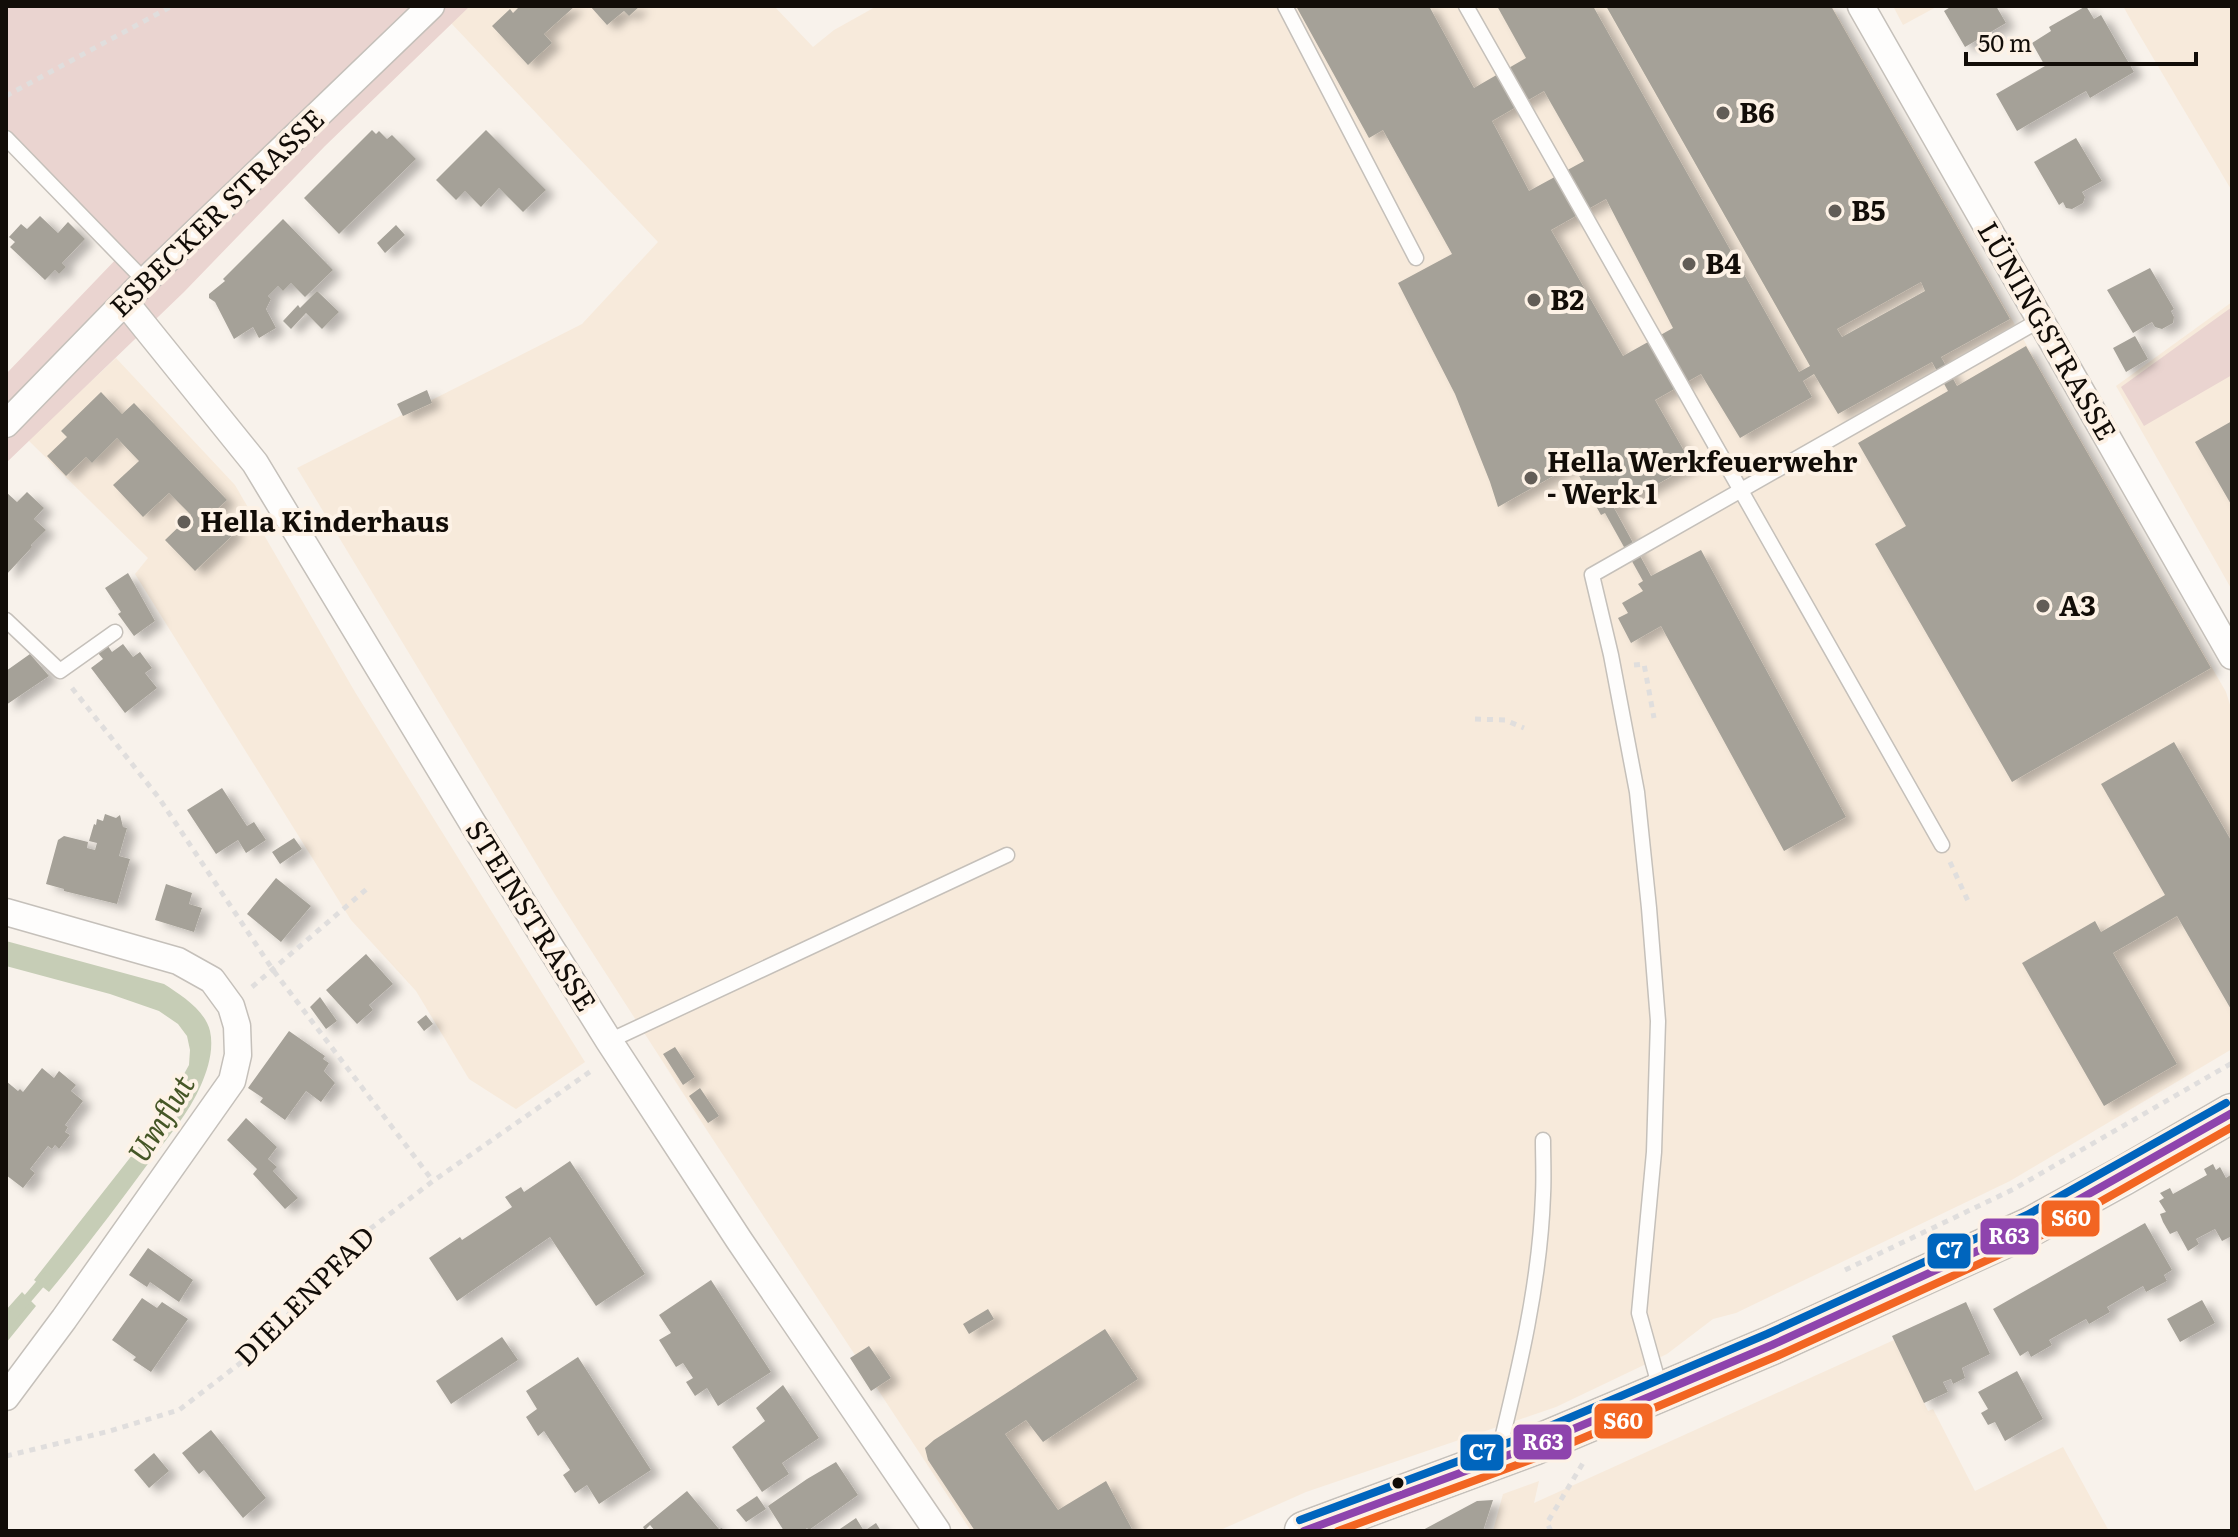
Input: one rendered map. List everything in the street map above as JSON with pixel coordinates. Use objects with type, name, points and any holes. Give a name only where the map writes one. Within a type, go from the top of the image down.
[{"type":"street","name":"ESBECKER STRASSE","points":[[6,424],[145,281],[431,6]]},
{"type":"street","name":"LÜNINGSTRASSE","points":[[1861,6],[2232,656]]},
{"type":"street","name":"STEINSTRASSE","points":[[125,302],[255,463],[472,822],[614,1047],[739,1240],[937,1531]]},
{"type":"street","points":[[6,912],[178,961],[212,980],[231,1006],[237,1026],[238,1055],[232,1081],[6,1397]]},
{"type":"street","points":[[1304,1531],[1497,1459],[1772,1345],[2032,1226],[2232,1113]]},
{"type":"lane","points":[[1285,6],[1416,258]]},
{"type":"lane","points":[[1466,6],[1942,845]]},
{"type":"lane","points":[[6,138],[145,281]]},
{"type":"lane","points":[[1661,1392],[1639,1313],[1654,1152],[1658,1036],[1651,922],[1637,792],[1592,575],[2040,320]]},
{"type":"lane","points":[[6,620],[60,671],[115,632]]},
{"type":"lane","points":[[614,1047],[1007,855]]},
{"type":"lane","points":[[1497,1459],[1519,1373],[1536,1272],[1543,1196],[1543,1140]]},
{"type":"path","points":[[6,96],[172,6]]},
{"type":"path","points":[[1644,664],[1654,718]]},
{"type":"path","points":[[60,671],[159,798],[273,970],[433,1181]]},
{"type":"path","points":[[1475,719],[1505,720],[1524,728]]},
{"type":"path","points":[[1952,865],[1968,901]]},
{"type":"path","points":[[231,1006],[369,887]]},
{"type":"path","name":"DIELENPFAD","points":[[6,1456],[110,1431],[179,1410],[260,1348],[345,1248],[614,1047]]},
{"type":"path","points":[[1844,1271],[2014,1189],[2232,1063]]},
{"type":"path","points":[[1551,1531],[1547,1523],[1589,1452]]},
{"type":"shaded area","points":[[6,6],[470,6],[325,146],[184,292],[6,463],[6,374],[120,255],[6,138]]},
{"type":"shaded area","points":[[470,6],[774,6],[813,47],[834,30],[877,6],[1832,6],[2226,692],[2232,711],[2232,1049],[2010,1181],[1736,1313],[1713,1319],[1667,1354],[1556,1407],[1306,1492],[1218,1531],[971,1531],[554,893],[297,468],[582,324],[658,242],[451,23]]},
{"type":"shaded area","points":[[1893,6],[1938,6],[1903,25]]},
{"type":"shaded area","points":[[2123,6],[2232,6],[2232,191],[2133,24]]},
{"type":"shaded area","points":[[2232,302],[2232,590],[2116,386]]},
{"type":"shaded area","points":[[2232,307],[2232,375],[2144,426],[2121,387]]},
{"type":"shaded area","points":[[116,358],[235,485],[355,692],[585,1062],[516,1109],[469,1079],[416,991],[351,920],[135,574],[148,558],[28,440]]},
{"type":"shaded area","points":[[1894,1340],[1928,1411],[1933,1409],[1975,1491],[2063,1447],[2109,1531],[1493,1531],[1503,1494],[1539,1481],[1534,1503]]},
{"type":"water","points":[[6,941],[164,984],[198,1010],[207,1023],[211,1038],[206,1072],[184,1115],[49,1292],[34,1280],[155,1126],[189,1065],[190,1050],[187,1036],[178,1024],[159,1011],[110,994],[6,966]]},
{"type":"water","points":[[22,1292],[36,1306],[6,1343],[6,1310]]},
{"type":"building","points":[[516,6],[575,6],[544,34],[552,43],[528,65],[492,26],[510,9],[513,13],[518,8]]},
{"type":"building","points":[[590,6],[640,6],[629,16],[624,11],[607,25]]},
{"type":"building","points":[[1296,6],[1429,6],[1474,88],[1526,58],[1497,6],[1593,6],[1799,372],[1810,366],[1606,6],[1831,6],[2010,319],[1941,357],[1957,386],[2026,346],[2211,668],[2012,782],[1875,544],[1906,526],[1858,443],[1948,391],[1932,362],[1838,414],[1814,374],[1803,381],[1812,397],[1740,438],[1701,374],[1655,400],[1692,465],[1614,508],[1651,576],[1701,550],[1846,817],[1784,851],[1661,626],[1631,643],[1618,618],[1628,613],[1622,603],[1643,591],[1638,584],[1643,581],[1605,513],[1601,515],[1573,465],[1498,507],[1455,394],[1398,283],[1452,254],[1383,130],[1369,138]],"holes":[[[1544,91],[1584,161],[1529,191],[1492,121]],[[1606,199],[1673,328],[1623,356],[1551,230]],[[1921,282],[1925,291],[1842,337],[1837,329]]]},
{"type":"building","points":[[1952,6],[1996,6],[2006,23],[1965,47],[1944,11]]},
{"type":"building","points":[[2086,6],[2094,19],[2101,15],[2134,72],[2090,98],[2086,91],[2017,131],[1996,94],[2045,66],[2032,43],[2051,31],[2049,27]]},
{"type":"building","points":[[372,130],[376,134],[379,131],[387,139],[392,135],[416,159],[339,234],[304,198]]},
{"type":"building","points":[[486,130],[546,190],[523,212],[499,188],[481,207],[465,191],[456,200],[436,180]]},
{"type":"building","points":[[2076,138],[2102,181],[2082,192],[2085,197],[2083,203],[2072,209],[2066,208],[2063,202],[2059,205],[2034,162]]},
{"type":"building","points":[[40,216],[58,233],[68,222],[85,239],[62,263],[66,267],[59,274],[55,270],[45,280],[10,247],[15,242],[9,237],[21,224],[27,229]]},
{"type":"building","points":[[283,219],[333,270],[305,297],[291,283],[283,291],[278,286],[268,296],[271,299],[266,309],[276,328],[259,338],[253,327],[234,339],[209,294]]},
{"type":"building","points":[[396,225],[405,235],[385,253],[377,243]]},
{"type":"building","points":[[2150,268],[2174,309],[2171,311],[2173,323],[2162,329],[2152,322],[2133,333],[2107,290]]},
{"type":"building","points":[[317,291],[339,312],[322,329],[306,313],[291,329],[283,321]]},
{"type":"building","points":[[2135,336],[2148,359],[2126,372],[2113,348]]},
{"type":"building","points":[[427,390],[432,403],[403,416],[397,404]]},
{"type":"building","points":[[101,392],[122,414],[134,403],[227,500],[215,511],[235,533],[195,571],[165,540],[191,515],[169,493],[143,517],[113,485],[139,461],[117,438],[92,463],[86,457],[66,476],[47,456],[67,437],[61,431]]},
{"type":"building","points":[[2232,421],[2232,506],[2195,442]]},
{"type":"building","points":[[6,492],[17,502],[27,492],[44,508],[34,519],[46,530],[6,575]]},
{"type":"building","points":[[128,573],[155,621],[134,636],[105,588]]},
{"type":"building","points":[[123,644],[133,657],[140,652],[152,668],[145,673],[157,688],[125,713],[91,668],[103,659],[98,653],[108,646],[112,652]]},
{"type":"building","points":[[30,654],[49,676],[6,705],[6,671]]},
{"type":"building","points":[[2174,742],[2232,842],[2232,1011],[2177,916],[2113,953],[2177,1064],[2104,1106],[2022,963],[2095,921],[2101,932],[2165,895],[2101,784]]},
{"type":"building","points":[[222,788],[247,826],[254,822],[266,840],[246,853],[238,840],[216,854],[187,810]]},
{"type":"building","points":[[105,814],[116,818],[120,815],[123,827],[127,828],[119,856],[130,859],[117,904],[46,884],[58,840],[64,836],[88,842],[87,848],[95,850],[97,843],[89,841],[94,824],[97,819],[103,821]]},
{"type":"building","points":[[294,838],[302,849],[280,864],[272,852]]},
{"type":"building","points":[[276,878],[311,906],[281,942],[247,914]]},
{"type":"building","points":[[166,884],[192,893],[189,904],[202,908],[194,932],[155,920]]},
{"type":"building","points":[[366,954],[393,984],[369,1005],[373,1010],[357,1024],[326,990]]},
{"type":"building","points":[[320,997],[337,1021],[326,1029],[310,1007]]},
{"type":"building","points":[[426,1015],[433,1024],[424,1031],[417,1022]]},
{"type":"building","points":[[289,1031],[325,1056],[323,1059],[329,1063],[324,1071],[335,1083],[321,1102],[306,1091],[285,1120],[260,1102],[263,1098],[248,1088]]},
{"type":"building","points":[[675,1047],[695,1077],[683,1085],[663,1054]]},
{"type":"building","points":[[42,1068],[54,1078],[59,1071],[76,1085],[71,1091],[83,1101],[65,1125],[68,1127],[65,1132],[70,1135],[59,1149],[55,1145],[52,1149],[48,1146],[30,1169],[35,1173],[23,1188],[6,1175],[6,1081],[23,1092]]},
{"type":"building","points":[[700,1088],[719,1116],[708,1123],[689,1096]]},
{"type":"building","points":[[246,1118],[277,1147],[268,1159],[277,1167],[273,1171],[298,1198],[285,1209],[253,1174],[257,1169],[227,1140]]},
{"type":"building","points":[[570,1161],[645,1274],[596,1306],[550,1237],[457,1301],[429,1258],[512,1207],[505,1197],[521,1187],[524,1192]]},
{"type":"building","points":[[2213,1164],[2216,1170],[2220,1167],[2226,1178],[2232,1174],[2232,1236],[2222,1241],[2215,1229],[2196,1239],[2199,1244],[2188,1251],[2177,1231],[2170,1234],[2163,1222],[2160,1214],[2166,1212],[2159,1201],[2164,1198],[2160,1193],[2170,1188],[2173,1194],[2207,1175],[2204,1169]]},
{"type":"building","points":[[2145,1223],[2172,1270],[2164,1275],[2167,1281],[2146,1292],[2143,1286],[2107,1307],[2110,1312],[2089,1324],[2086,1319],[2049,1340],[2052,1345],[2031,1357],[2028,1351],[2020,1356],[1993,1309]]},
{"type":"building","points":[[148,1248],[193,1280],[179,1302],[150,1282],[147,1287],[129,1275]]},
{"type":"building","points":[[711,1280],[771,1372],[718,1406],[707,1388],[695,1396],[686,1382],[693,1378],[683,1363],[676,1367],[659,1340],[671,1333],[659,1315]]},
{"type":"building","points":[[142,1298],[157,1308],[162,1302],[188,1319],[151,1372],[112,1340]]},
{"type":"building","points":[[2202,1300],[2215,1323],[2180,1342],[2167,1319]]},
{"type":"building","points":[[1966,1302],[1990,1354],[1962,1368],[1965,1378],[1953,1384],[1951,1379],[1943,1382],[1948,1392],[1924,1403],[1892,1336]]},
{"type":"building","points":[[988,1309],[994,1319],[969,1334],[963,1324]]},
{"type":"building","points":[[1105,1329],[1138,1379],[1043,1442],[1026,1420],[1005,1434],[1058,1510],[1106,1481],[1133,1531],[975,1531],[928,1460],[925,1448]]},
{"type":"building","points":[[502,1337],[518,1360],[451,1404],[436,1381]]},
{"type":"building","points":[[869,1346],[891,1378],[871,1391],[850,1358]]},
{"type":"building","points":[[578,1357],[651,1470],[599,1504],[587,1485],[575,1493],[563,1475],[570,1470],[544,1431],[538,1436],[526,1417],[537,1409],[526,1391]]},
{"type":"building","points":[[2017,1371],[2043,1419],[2005,1441],[1995,1422],[1988,1425],[1981,1413],[1988,1409],[1978,1392]]},
{"type":"building","points":[[783,1385],[819,1438],[782,1463],[789,1474],[762,1492],[732,1447],[765,1421],[756,1408]]},
{"type":"building","points":[[211,1430],[266,1498],[243,1518],[204,1470],[199,1474],[182,1453]]},
{"type":"building","points":[[154,1453],[169,1471],[149,1488],[134,1470]]},
{"type":"building","points":[[836,1462],[858,1495],[809,1530],[784,1531],[768,1506]]},
{"type":"building","points":[[687,1491],[724,1531],[655,1531],[650,1525],[645,1530],[643,1527]]},
{"type":"building","points":[[757,1496],[766,1509],[746,1522],[736,1510]]},
{"type":"building","points":[[1493,1500],[1483,1531],[1421,1531],[1477,1501]]},
{"type":"building","points":[[856,1518],[864,1531],[837,1531]]},
{"type":"building","points":[[876,1523],[881,1531],[864,1531]]},
{"type":"waterway","name":"Umflut","points":[[6,1324],[46,1277]]},
{"type":"transit line","name":"C7","points":[[1300,1520],[1529,1435],[1767,1334],[2027,1215],[2226,1103]]},
{"type":"transit line","name":"R63","points":[[1304,1531],[1533,1446],[1772,1345],[2032,1226],[2232,1113]]},
{"type":"transit line","name":"S60","points":[[1338,1531],[1538,1457],[1777,1356],[2038,1237],[2232,1127]]},
{"type":"place","name":"B6","points":[[1723,113]]},
{"type":"place","name":"B5","points":[[1835,211]]},
{"type":"place","name":"B4","points":[[1689,264]]},
{"type":"place","name":"B2","points":[[1534,300]]},
{"type":"place","name":"Hella Werkfeuerwehr - Werk 1","points":[[1531,478]]},
{"type":"place","name":"Hella Kinderhaus","points":[[184,522]]},
{"type":"place","name":"A3","points":[[2043,606]]}]
